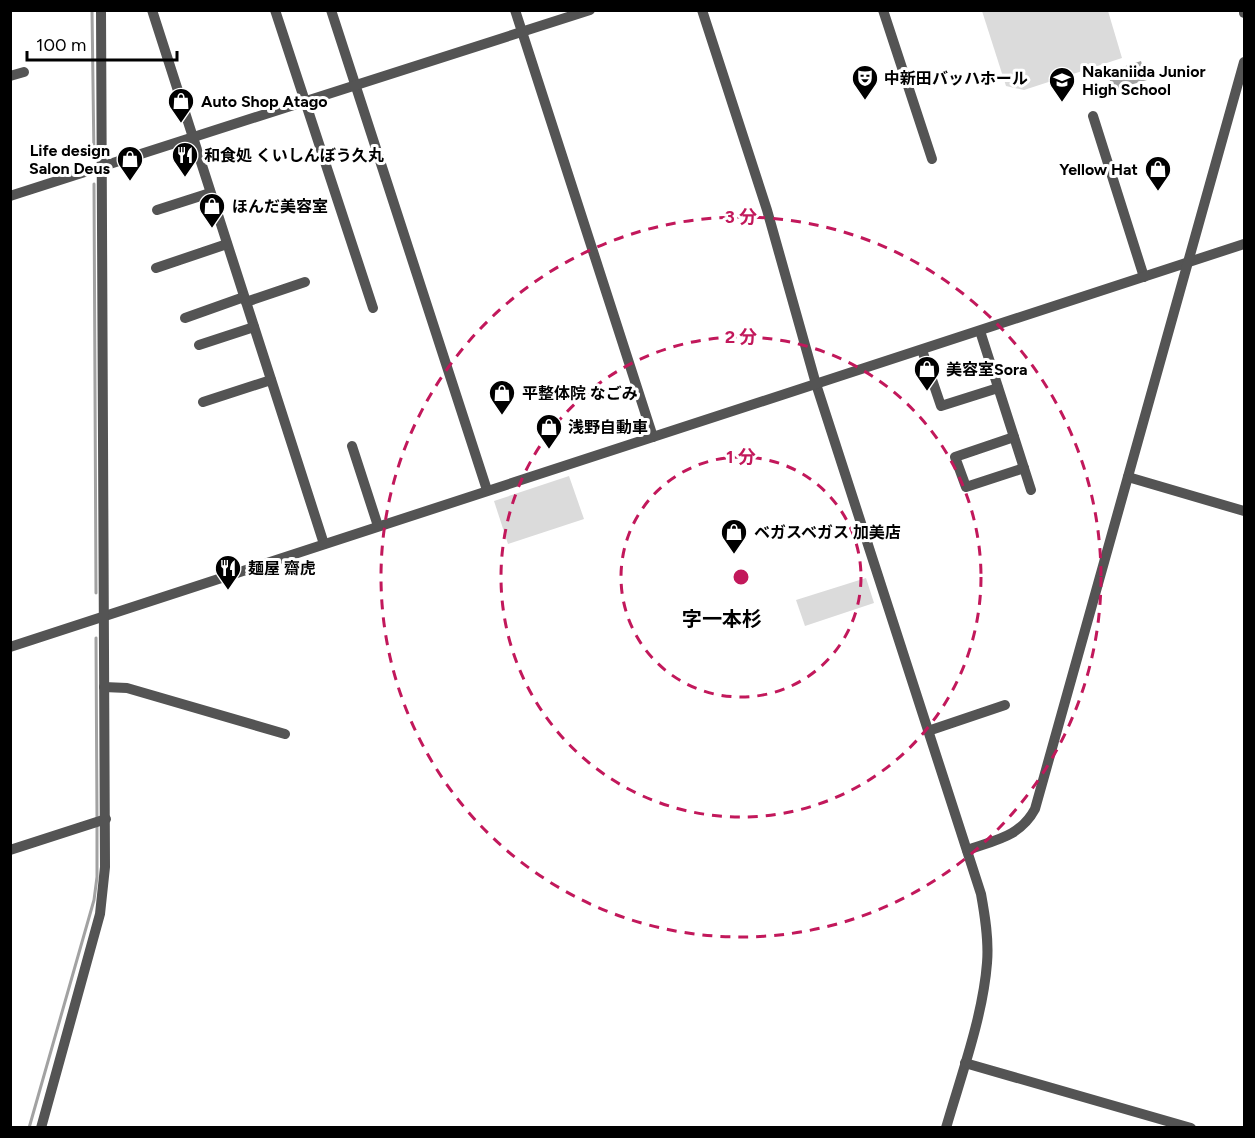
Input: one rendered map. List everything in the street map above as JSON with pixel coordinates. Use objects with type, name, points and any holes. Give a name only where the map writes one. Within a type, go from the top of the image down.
[{"type":"street","points":[[40,1128],[100,914],[105,875],[99,821],[105,615],[100,10]]},
{"type":"street","points":[[152,10],[324,544]]},
{"type":"street","points":[[275,10],[373,308]]},
{"type":"street","points":[[332,10],[487,490]]},
{"type":"street","points":[[515,10],[653,437]]},
{"type":"street","points":[[10,196],[590,10]]},
{"type":"street","points":[[702,10],[767,210],[816,384],[981,894],[986,924],[987,961],[984,994],[946,1128]]},
{"type":"street","points":[[884,10],[932,159]]},
{"type":"street","points":[[968,850],[1013,834],[1022,828],[1035,809],[1244,66]]},
{"type":"street","points":[[10,76],[24,72]]},
{"type":"street","points":[[1093,116],[1144,277]]},
{"type":"street","points":[[157,210],[210,193]]},
{"type":"street","points":[[156,268],[227,244]]},
{"type":"street","points":[[10,647],[1245,244]]},
{"type":"street","points":[[185,318],[305,282]]},
{"type":"street","points":[[199,345],[254,327]]},
{"type":"street","points":[[980,331],[1032,490]]},
{"type":"street","points":[[922,350],[941,406],[998,388]]},
{"type":"street","points":[[203,402],[271,380]]},
{"type":"street","points":[[1014,436],[955,457],[966,488],[1024,468]]},
{"type":"street","points":[[352,446],[378,526]]},
{"type":"street","points":[[1128,477],[1245,511]]},
{"type":"street","points":[[104,687],[127,688],[285,734]]},
{"type":"street","points":[[928,731],[1005,705]]},
{"type":"street","points":[[10,850],[99,821]]},
{"type":"street","points":[[965,1063],[1191,1128]]},
{"type":"shaded area","points":[[982,11],[1108,11],[1122,58],[1024,90],[1006,86]]},
{"type":"shaded area","points":[[1141,61],[1147,80],[1113,90],[1107,72]]},
{"type":"shaded area","points":[[569,476],[584,519],[508,544],[494,501]]},
{"type":"shaded area","points":[[866,578],[874,603],[805,626],[796,600]]},
{"type":"waterway","points":[[92,10],[94,158]]},
{"type":"waterway","points":[[94,184],[96,593]]},
{"type":"waterway","points":[[96,638],[97,819]]},
{"type":"waterway","points":[[29,1128],[94,900],[97,877],[97,825]]},
{"type":"place","name":"中新田バッハホール","points":[[865,101]]},
{"type":"place","name":"Nakaniida Junior High School","points":[[1062,103]]},
{"type":"place","name":"Auto Shop Atago","points":[[181,124]]},
{"type":"place","name":"和食処 くいしんぼう久丸","points":[[185,178]]},
{"type":"place","name":"Life design Salon Deus","points":[[130,182]]},
{"type":"place","name":"Yellow Hat","points":[[1158,192]]},
{"type":"place","name":"ほんだ美容室","points":[[212,229]]},
{"type":"place","name":"美容室Sora","points":[[927,392]]},
{"type":"place","name":"平整体院 なごみ","points":[[502,416]]},
{"type":"place","name":"浅野自動車","points":[[549,450]]},
{"type":"place","name":"ベガスベガス 加美店","points":[[734,555]]},
{"type":"place","name":"麺屋 齋虎","points":[[228,591]]},
{"type":"district","name":"字一本杉","points":[[722,619]]}]
